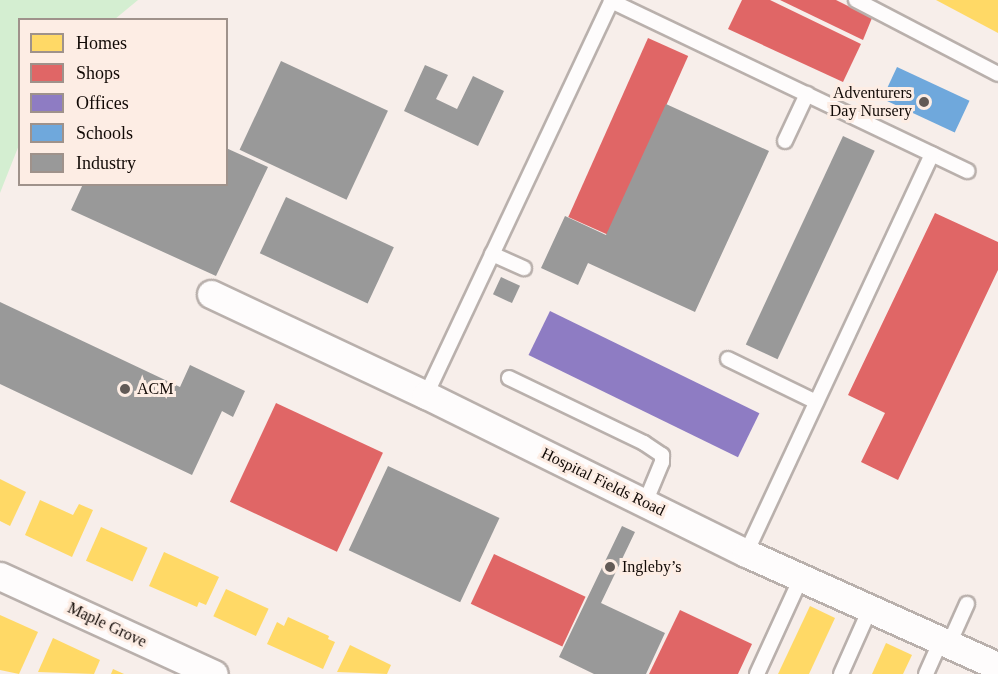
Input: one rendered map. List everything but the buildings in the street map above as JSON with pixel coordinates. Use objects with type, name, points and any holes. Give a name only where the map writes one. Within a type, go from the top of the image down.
[{"type":"street","name":"Hospital Fields Road","points":[[211,294],[426,395],[746,554],[998,666]]},
{"type":"street","name":"Maple Grove","points":[[0,576],[214,674]]},
{"type":"lane","points":[[426,395],[610,0],[968,171]]},
{"type":"lane","points":[[856,0],[998,74]]},
{"type":"lane","points":[[785,141],[807,94]]},
{"type":"lane","points":[[746,554],[932,154]]},
{"type":"lane","points":[[492,254],[524,268]]},
{"type":"lane","points":[[728,359],[816,402]]},
{"type":"lane","points":[[509,378],[644,443],[662,455],[662,462],[645,503]]},
{"type":"lane","points":[[756,674],[801,578]]},
{"type":"lane","points":[[926,674],[967,604]]},
{"type":"lane","points":[[840,674],[870,609]]},
{"type":"green space","points":[[0,0],[138,0],[116,18],[18,18],[18,148],[0,193]]},
{"type":"place","name":"Adventurers Day Nursery","points":[[924,102]]},
{"type":"place","name":"ACM","points":[[125,389]]},
{"type":"place","name":"Ingleby’s","points":[[610,567]]}]
